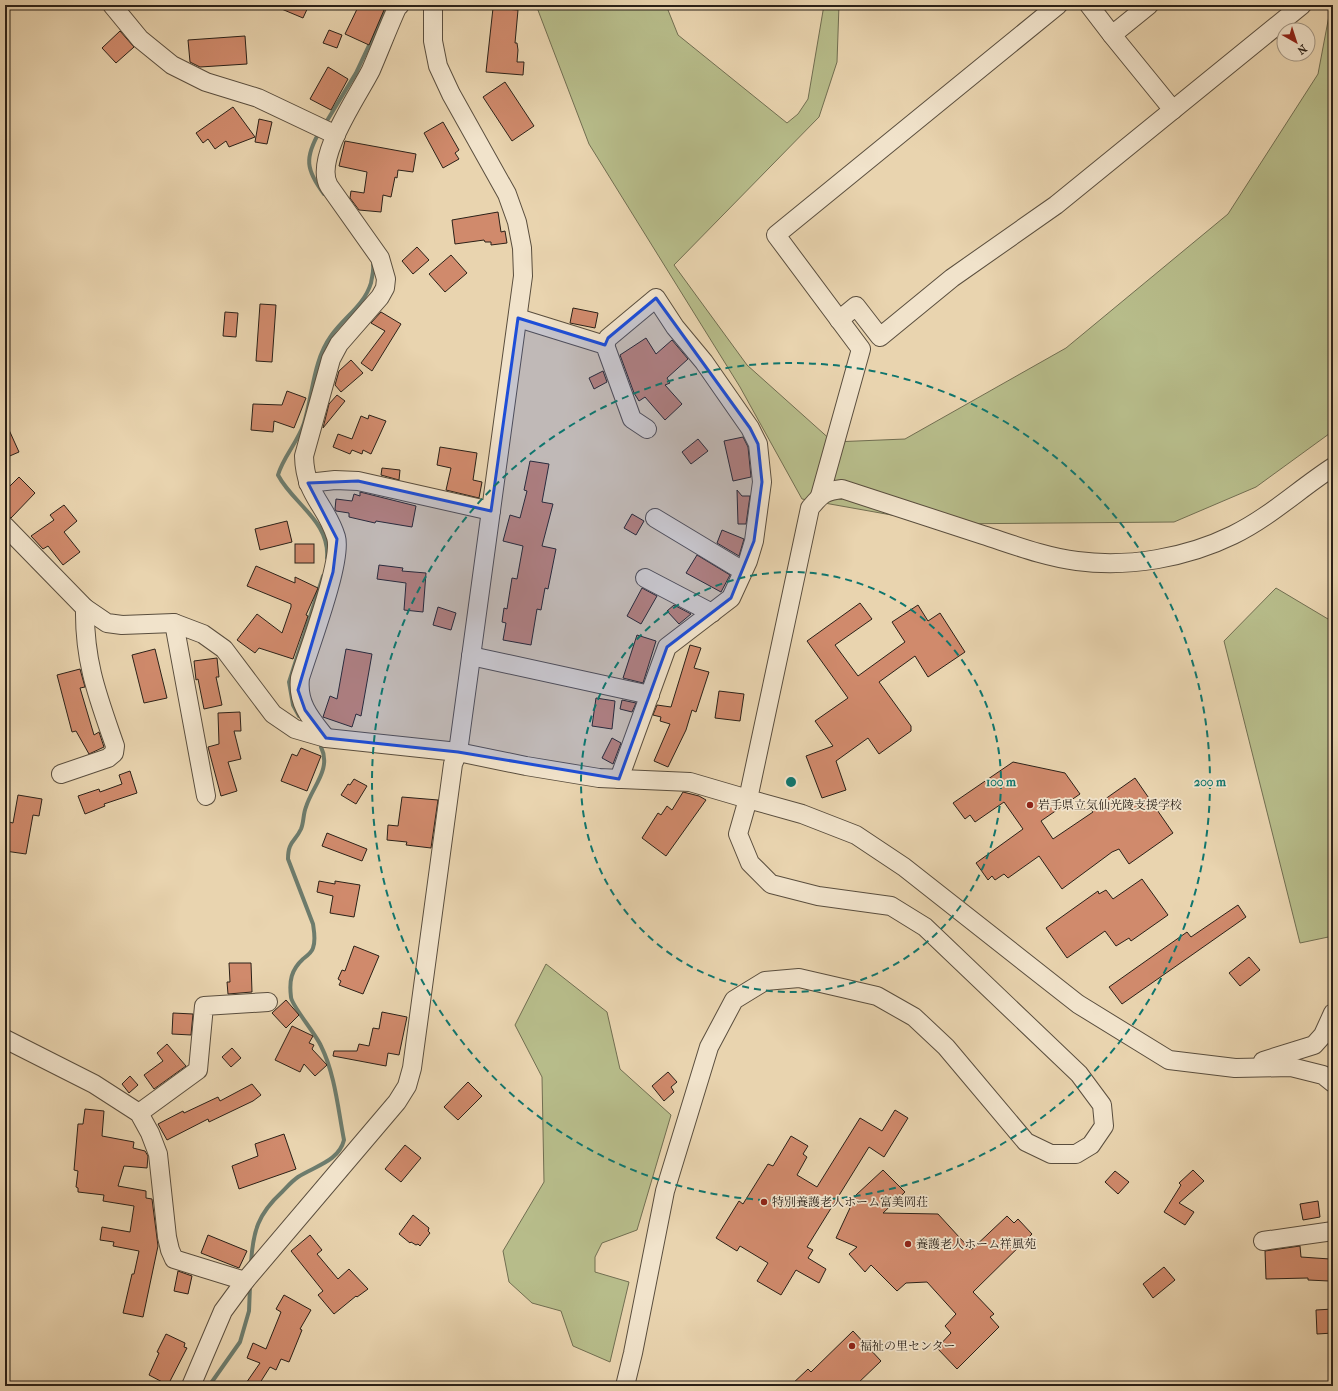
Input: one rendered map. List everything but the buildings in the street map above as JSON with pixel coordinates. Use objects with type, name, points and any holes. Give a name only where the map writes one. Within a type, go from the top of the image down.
[{"type":"street","points":[[112,5],[140,39],[172,65],[206,82],[229,91],[258,98],[329,131]]},
{"type":"street","points":[[326,738],[305,710],[298,690],[300,678],[333,572],[337,554],[337,539],[308,483],[305,471],[304,456],[331,359],[339,344],[380,297],[385,288],[386,279],[380,258],[325,180],[324,172],[329,131],[370,71],[397,8],[400,5]]},
{"type":"street","points":[[191,1386],[223,1311],[249,1276],[397,1102],[407,1086],[412,1068],[453,764],[458,752],[492,511],[523,276],[522,248],[517,222],[507,194],[451,94],[438,66],[434,41],[433,5]]},
{"type":"street","points":[[820,496],[861,349],[776,235],[1058,5]]},
{"type":"street","points":[[1089,5],[1173,110]]},
{"type":"street","points":[[1112,35],[1149,5]]},
{"type":"street","points":[[839,320],[856,306],[880,337],[952,278],[1056,205],[1302,5]]},
{"type":"street","points":[[619,779],[667,647],[731,598],[754,541],[762,482],[758,444],[750,428],[704,362],[675,327],[656,298],[608,338],[605,345],[632,419],[647,429]]},
{"type":"street","points":[[518,318],[605,345]]},
{"type":"street","points":[[625,1386],[633,1353],[665,1191],[709,1047],[734,1000],[765,981],[799,978],[877,996],[914,1017],[946,1047],[1026,1142],[1051,1154],[1076,1154],[1091,1145],[1104,1126],[1102,1105],[1079,1074],[926,927],[891,906],[818,896],[771,884],[750,863],[738,834],[748,799],[810,508],[820,496],[828,491],[842,489],[1030,550],[1077,561],[1125,562],[1170,556],[1203,547],[1234,535],[1270,513],[1333,467]]},
{"type":"street","points":[[308,483],[335,480],[358,481],[492,511]]},
{"type":"street","points":[[655,518],[743,571]]},
{"type":"street","points":[[5,526],[85,608],[98,618],[114,624],[174,623],[203,634],[224,649],[273,714],[295,729],[326,738],[458,752],[526,766],[599,778],[690,782],[802,814],[856,835],[904,867],[1078,1004],[1169,1060],[1235,1068],[1291,1067],[1323,1075],[1333,1084]]},
{"type":"street","points":[[645,578],[712,613]]},
{"type":"street","points":[[61,774],[108,758],[114,753],[116,746],[94,684],[85,632],[85,608]]},
{"type":"street","points":[[174,623],[206,796]]},
{"type":"street","points":[[471,656],[650,696]]},
{"type":"street","points":[[139,1113],[198,1070],[204,1006],[268,1002]]},
{"type":"street","points":[[1235,1068],[1314,1045],[1323,1035],[1333,1013]]},
{"type":"street","points":[[5,1039],[94,1084],[139,1113],[150,1133],[158,1154],[167,1237],[174,1259],[249,1276]]},
{"type":"street","points":[[1263,1241],[1333,1231]]},
{"type":"highlighted area","points":[[656,298],[750,428],[758,444],[762,482],[754,541],[731,598],[667,647],[619,779],[458,752],[326,738],[305,710],[298,690],[333,572],[337,539],[308,483],[358,481],[491,511],[518,318],[605,345],[608,338]]},
{"type":"green space","points":[[536,5],[666,5],[678,35],[787,123],[798,114],[808,99],[824,5],[839,5],[837,62],[819,117],[674,265],[747,365],[833,442],[905,439],[1066,348],[1228,214],[1318,74],[1331,5],[1333,5],[1333,431],[1256,487],[1174,522],[942,524],[802,499],[740,387],[589,144]]},
{"type":"green space","points":[[1276,588],[1333,622],[1333,936],[1300,943],[1224,641]]},
{"type":"green space","points":[[546,964],[607,1012],[620,1069],[671,1115],[637,1230],[602,1243],[595,1257],[595,1272],[629,1282],[610,1362],[573,1346],[561,1311],[532,1303],[509,1282],[503,1251],[544,1182],[542,1077],[515,1025]]},
{"type":"waterway","points":[[325,124],[356,73],[388,5]]},
{"type":"waterway","points":[[320,131],[311,149],[309,164],[314,178],[324,194]]},
{"type":"waterway","points":[[327,558],[323,534],[317,523],[292,495],[278,475],[280,468],[298,437],[304,423],[320,356],[336,329],[364,298],[371,283],[373,265]]},
{"type":"waterway","points":[[299,716],[293,705],[289,682],[323,576]]},
{"type":"waterway","points":[[251,1263],[255,1232],[267,1208],[296,1179],[332,1158],[337,1153],[344,1140],[336,1092],[330,1068],[318,1041],[292,1001],[290,991],[293,972],[299,963],[312,951],[315,939],[313,924],[288,859],[288,853],[301,829],[304,812],[323,770],[324,755],[321,747]]},
{"type":"waterway","points":[[209,1386],[240,1342],[249,1311],[250,1286]]},
{"type":"place","name":"岩手県立気仙光陵支援学校","points":[[1030,805]]},
{"type":"place","name":"特別養護老人ホーム富美岡荘","points":[[764,1202]]},
{"type":"place","name":"養護老人ホーム祥風苑","points":[[908,1244]]},
{"type":"place","name":"福祉の里センター","points":[[852,1346]]}]
